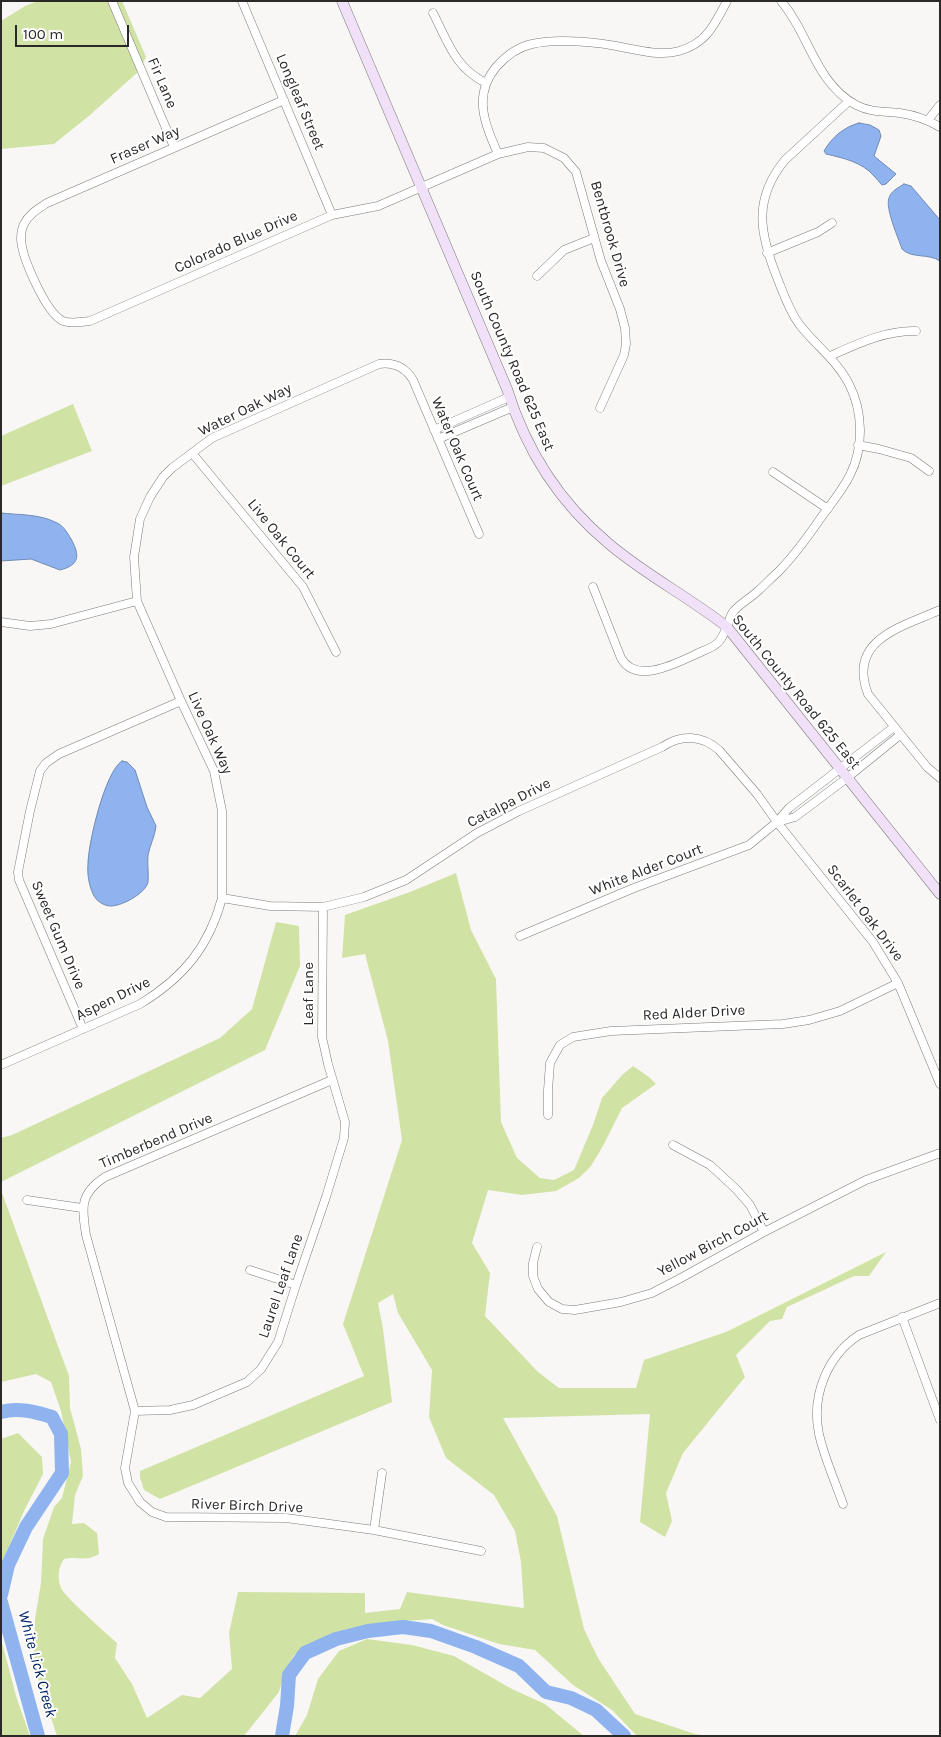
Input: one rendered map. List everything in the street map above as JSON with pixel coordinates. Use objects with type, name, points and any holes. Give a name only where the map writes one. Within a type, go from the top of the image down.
[{"type":"street","name":"Fir Lane","points":[[112,1],[174,147]]},
{"type":"street","name":"Longleaf Street","points":[[242,1],[332,214]]},
{"type":"street","name":"South County Road 625 East","points":[[342,1],[511,402],[536,458],[556,489],[579,517],[609,544],[727,627],[940,894]]},
{"type":"street","points":[[498,154],[484,117],[483,99],[486,83],[494,69],[507,57],[532,44],[588,43],[654,53],[680,50],[696,44],[710,32],[727,1]]},
{"type":"street","points":[[781,1],[794,18],[821,70],[835,89],[849,101],[875,112],[900,113],[928,120],[940,127]]},
{"type":"street","points":[[433,13],[459,62],[470,75],[486,83]]},
{"type":"street","name":"Fraser Way","points":[[63,321],[52,312],[44,301],[23,253],[21,238],[24,224],[33,212],[47,203],[284,100]]},
{"type":"street","points":[[593,587],[621,658],[633,670],[649,672],[661,669],[718,645],[732,613],[783,566],[806,539],[850,476],[856,459],[858,445],[859,414],[856,399],[844,375],[830,356],[800,326],[791,312],[767,253],[762,213],[766,194],[773,176],[785,160],[849,101]]},
{"type":"street","points":[[928,120],[940,105]]},
{"type":"street","name":"Bentbrook Drive","points":[[422,188],[498,154],[528,147],[551,150],[564,158],[575,169],[607,280],[623,318],[626,337],[624,355],[600,408]]},
{"type":"street","name":"Colorado Blue Drive","points":[[63,321],[76,323],[90,321],[332,214],[378,206],[422,188]]},
{"type":"street","points":[[767,253],[818,232],[832,224]]},
{"type":"street","points":[[537,276],[564,250],[594,238]]},
{"type":"street","points":[[830,356],[891,333],[916,331]]},
{"type":"street","name":"Water Oak Way","points":[[143,616],[137,601],[134,557],[140,519],[150,497],[172,468],[212,438],[379,364],[386,363],[399,366],[410,375]]},
{"type":"street","name":"Water Oak Court","points":[[410,375],[479,534]]},
{"type":"street","points":[[434,430],[511,402]]},
{"type":"street","points":[[438,439],[511,402]]},
{"type":"street","points":[[858,445],[911,458],[929,471]]},
{"type":"street","name":"Live Oak Court","points":[[192,453],[303,587],[336,652]]},
{"type":"street","points":[[773,472],[828,509]]},
{"type":"street","points":[[1,622],[20,625],[41,625],[137,601]]},
{"type":"street","points":[[940,610],[884,636],[876,642],[864,660],[862,674],[868,694],[927,767],[940,778]]},
{"type":"street","name":"Live Oak Way","points":[[143,616],[209,759],[218,784],[222,810],[222,898]]},
{"type":"street","name":"Sweet Gum Drive","points":[[83,1029],[19,880],[18,872],[40,771],[46,763],[59,754],[181,700]]},
{"type":"street","points":[[843,774],[894,727]]},
{"type":"street","points":[[843,774],[900,735]]},
{"type":"street","name":"Catalpa Drive","points":[[222,898],[270,906],[323,907],[364,897],[406,880],[477,833],[518,811],[680,738],[700,739],[719,750],[757,794],[777,822]]},
{"type":"street","name":"White Alder Court","points":[[520,936],[634,888],[749,845],[777,822],[795,817],[843,774]]},
{"type":"street","name":"Scarlet Oak Drive","points":[[777,822],[872,942],[898,983],[940,1084]]},
{"type":"street","name":"Aspen Drive","points":[[1,1065],[140,1004],[162,991],[177,978],[202,947],[214,923],[222,898]]},
{"type":"street","name":"Leaf Lane","points":[[323,907],[322,1037],[332,1080]]},
{"type":"street","name":"Red Alder Drive","points":[[548,1115],[550,1063],[560,1045],[573,1037],[612,1031],[783,1024],[810,1020],[840,1010],[898,983]]},
{"type":"street","name":"Timberbend Drive","points":[[82,1208],[87,1194],[93,1186],[105,1177],[332,1080]]},
{"type":"street","name":"Laurel Leaf Lane","points":[[135,1411],[170,1410],[193,1404],[246,1382],[261,1369],[278,1342],[344,1138],[345,1122],[341,1104],[332,1080]]},
{"type":"street","points":[[673,1145],[710,1165],[736,1189],[750,1205],[764,1232]]},
{"type":"street","name":"Yellow Birch Court","points":[[537,1247],[533,1270],[535,1283],[545,1298],[556,1306],[562,1309],[575,1310],[621,1302],[652,1293],[764,1232],[866,1180],[940,1153]]},
{"type":"street","points":[[27,1200],[82,1208],[86,1235],[135,1411]]},
{"type":"street","points":[[250,1270],[296,1285]]},
{"type":"street","points":[[843,1504],[819,1433],[818,1407],[822,1383],[834,1360],[851,1340],[868,1331],[940,1303]]},
{"type":"street","points":[[902,1317],[940,1420]]},
{"type":"street","name":"River Birch Drive","points":[[135,1411],[125,1468],[126,1476],[135,1496],[152,1512],[166,1518],[286,1518],[374,1530],[482,1551]]},
{"type":"street","points":[[374,1530],[382,1473]]},
{"type":"green space","points":[[38,1],[122,1],[146,57],[139,71],[54,144],[1,149],[1,21],[25,6]]},
{"type":"green space","points":[[73,404],[92,451],[1,486],[1,436]]},
{"type":"green space","points":[[456,873],[471,930],[496,979],[501,1122],[517,1158],[540,1178],[554,1180],[574,1170],[602,1098],[622,1075],[633,1066],[656,1084],[622,1108],[591,1166],[579,1178],[556,1191],[522,1195],[488,1190],[472,1243],[490,1273],[485,1316],[538,1372],[559,1388],[636,1388],[644,1360],[726,1332],[886,1252],[869,1276],[854,1276],[787,1307],[782,1319],[770,1321],[736,1355],[745,1377],[683,1453],[666,1493],[672,1521],[665,1537],[640,1522],[650,1414],[503,1418],[557,1516],[584,1629],[598,1658],[635,1714],[695,1734],[709,1736],[637,1736],[612,1710],[573,1685],[535,1650],[499,1644],[443,1625],[432,1619],[381,1623],[344,1630],[294,1655],[285,1671],[279,1692],[244,1736],[57,1736],[34,1666],[35,1619],[41,1583],[43,1539],[54,1507],[62,1498],[71,1462],[61,1411],[51,1382],[36,1374],[1,1382],[1,1190],[69,1376],[70,1408],[81,1449],[83,1476],[75,1495],[72,1524],[84,1523],[97,1533],[99,1554],[90,1558],[64,1559],[62,1562],[59,1569],[61,1588],[70,1599],[117,1643],[115,1658],[132,1684],[147,1718],[182,1695],[200,1698],[232,1669],[229,1633],[238,1592],[365,1593],[365,1613],[400,1609],[407,1592],[524,1608],[521,1562],[515,1531],[494,1495],[446,1458],[429,1417],[432,1370],[398,1313],[393,1294],[378,1303],[392,1402],[160,1499],[144,1490],[140,1478],[140,1471],[364,1376],[343,1324],[402,1140],[388,1041],[365,954],[342,958],[345,915]]},
{"type":"green space","points":[[276,922],[299,926],[300,966],[265,1050],[1,1182],[1,1138],[12,1135],[220,1038],[252,1009]]},
{"type":"green space","points":[[18,1433],[42,1457],[43,1474],[24,1511],[1,1565],[1,1439]]},
{"type":"green space","points":[[1,1639],[17,1699],[30,1736],[1,1736]]},
{"type":"green space","points":[[367,1639],[412,1645],[454,1656],[512,1689],[545,1704],[584,1736],[295,1736],[307,1715],[318,1679],[339,1651]]},
{"type":"water","points":[[859,123],[870,125],[879,130],[881,136],[874,156],[896,174],[886,184],[882,185],[864,167],[826,154],[824,151],[839,133]]},
{"type":"water","points":[[904,184],[911,186],[940,220],[940,261],[930,257],[910,254],[902,249],[890,215],[888,203],[891,193]]},
{"type":"water","points":[[1,513],[29,515],[58,523],[66,531],[74,545],[77,555],[75,562],[67,568],[60,570],[31,559],[1,561]]},
{"type":"water","points":[[122,761],[127,762],[135,770],[147,807],[156,826],[148,855],[148,882],[146,886],[133,898],[121,904],[111,906],[100,903],[94,897],[89,879],[88,864],[94,825],[104,793],[116,767]]},
{"type":"waterway","name":"White Lick Creek","points":[[1,1412],[20,1410],[52,1417],[61,1434],[62,1473],[26,1527],[8,1565],[1,1595]]},
{"type":"waterway","name":"White Lick Creek","points":[[1,1602],[38,1736]]},
{"type":"waterway","name":"White Lick Creek","points":[[282,1736],[287,1706],[289,1675],[305,1653],[336,1639],[368,1631],[403,1627],[431,1631],[476,1647],[519,1666],[546,1692],[571,1698],[596,1710],[624,1736]]}]
